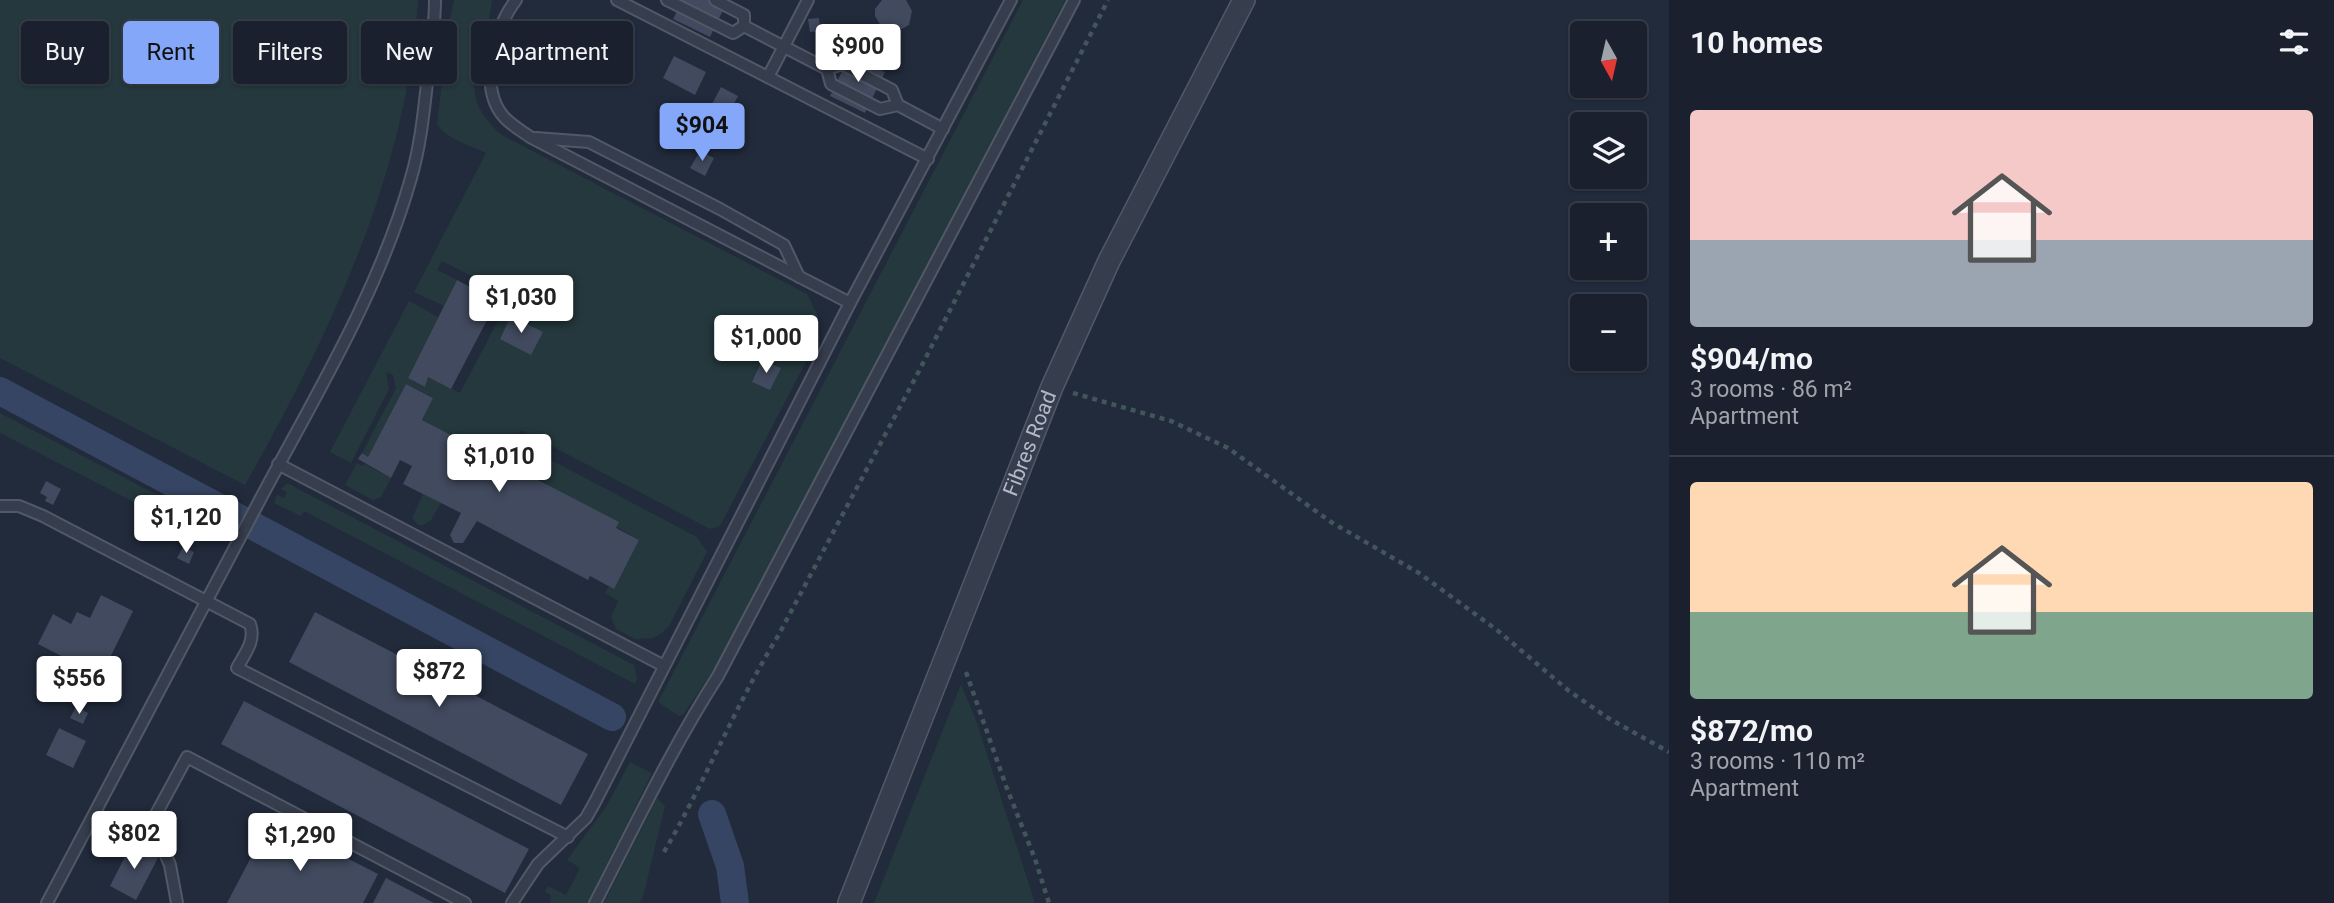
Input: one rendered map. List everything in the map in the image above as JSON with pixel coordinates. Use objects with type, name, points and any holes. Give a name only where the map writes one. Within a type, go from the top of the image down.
[{"type":"street","name":"Fibres Road","points":[[849,903],[1052,387],[1109,261],[1244,0]]},
{"type":"lane","points":[[47,903],[356,318],[399,214],[411,177],[422,128],[436,0]]},
{"type":"lane","points":[[516,0],[496,41],[490,78],[495,101],[504,117],[530,137],[850,303]]},
{"type":"lane","points":[[617,0],[928,159]]},
{"type":"lane","points":[[667,0],[733,33],[744,26]]},
{"type":"lane","points":[[715,0],[744,15],[744,26]]},
{"type":"lane","points":[[768,78],[808,0]]},
{"type":"lane","points":[[512,903],[538,864],[586,818],[850,303],[1011,0]]},
{"type":"lane","points":[[595,903],[655,782],[724,664],[1073,0]]},
{"type":"lane","points":[[744,26],[827,69],[842,64],[891,90],[898,105],[943,129]]},
{"type":"lane","points":[[827,69],[831,84],[880,109],[898,105]]},
{"type":"lane","points":[[530,137],[589,142],[720,209],[784,245],[799,277]]},
{"type":"lane","points":[[278,464],[664,666]]},
{"type":"lane","points":[[0,506],[19,506],[43,516],[250,624],[253,636],[237,668],[568,836]]},
{"type":"lane","points":[[177,903],[170,865],[156,832],[155,816],[187,757],[465,903]]},
{"type":"path","points":[[664,852],[713,762],[752,678],[778,636],[906,396],[1108,0]]},
{"type":"path","points":[[1052,387],[1171,422],[1228,448],[1331,522],[1419,573],[1497,630],[1532,662],[1608,718],[1669,752]]},
{"type":"path","points":[[949,649],[969,676],[1049,903]]},
{"type":"green space","points":[[0,0],[418,0],[416,21],[361,21],[361,84],[407,84],[398,128],[381,191],[334,312],[245,485],[0,358]]},
{"type":"green space","points":[[454,0],[492,0],[488,21],[471,21],[471,84],[474,84],[477,103],[486,119],[502,135],[807,294],[818,316],[817,341],[720,526],[710,529],[521,430],[515,441],[697,537],[707,552],[669,626],[653,638],[635,639],[616,629],[611,617],[618,601],[605,593],[609,586],[614,588],[639,540],[536,479],[545,462],[495,458],[422,420],[433,397],[406,384],[368,457],[362,453],[396,388],[393,375],[386,372],[389,389],[351,463],[330,452],[409,301],[438,317],[408,378],[425,387],[428,377],[460,393],[511,296],[442,261],[437,270],[457,280],[444,306],[414,292],[486,153],[453,138],[437,124],[442,84],[457,84],[457,21],[450,21]]},
{"type":"green space","points":[[1023,0],[1065,0],[730,646],[683,715],[679,716],[658,702]]},
{"type":"green space","points":[[0,413],[221,528],[196,534],[0,433]]},
{"type":"green space","points":[[357,463],[391,478],[381,497],[373,500],[345,485]]},
{"type":"green space","points":[[287,483],[634,665],[637,679],[635,684],[304,511],[301,516],[274,503],[277,495],[284,498],[287,492],[281,489]]},
{"type":"green space","points":[[423,494],[441,503],[431,520],[418,525],[412,518]]},
{"type":"green space","points":[[961,684],[976,720],[1035,903],[874,903]]},
{"type":"green space","points":[[630,762],[652,773],[588,903],[550,903],[551,895],[545,892],[548,886],[566,895],[580,868],[567,860],[606,807]]},
{"type":"green space","points":[[657,798],[665,806],[643,897],[639,903],[604,903]]},
{"type":"building","points":[[683,0],[728,0],[710,37],[673,19]]},
{"type":"building","points":[[882,0],[906,0],[912,11],[909,25],[896,32],[882,28],[875,16],[875,9]]},
{"type":"building","points":[[819,18],[820,31],[810,32],[808,19]]},
{"type":"building","points":[[850,55],[885,72],[865,113],[830,96]]},
{"type":"building","points":[[674,56],[706,72],[695,95],[663,78]]},
{"type":"building","points":[[721,87],[738,96],[728,115],[711,106]]},
{"type":"building","points":[[700,151],[714,158],[705,176],[690,168]]},
{"type":"building","points":[[457,280],[497,301],[451,389],[428,377],[425,387],[408,378]]},
{"type":"building","points":[[535,287],[553,295],[542,318],[524,309]]},
{"type":"building","points":[[511,316],[543,332],[531,355],[500,339]]},
{"type":"building","points":[[762,360],[781,368],[770,390],[752,382]]},
{"type":"building","points":[[406,384],[433,398],[422,420],[495,458],[504,441],[545,462],[536,479],[619,522],[616,528],[639,540],[614,589],[590,576],[588,580],[477,521],[463,543],[454,543],[450,535],[461,513],[403,484],[412,466],[400,460],[391,478],[358,459],[362,453],[368,457]]},
{"type":"building","points":[[46,481],[61,489],[53,505],[45,501],[47,497],[40,493]]},
{"type":"building","points":[[183,547],[194,552],[189,564],[177,558]]},
{"type":"building","points":[[101,595],[133,611],[101,676],[98,674],[83,704],[50,688],[65,658],[38,644],[53,614],[71,624],[77,612],[90,618]]},
{"type":"building","points":[[315,612],[588,754],[561,805],[289,662]]},
{"type":"building","points":[[244,701],[529,849],[505,893],[221,744]]},
{"type":"building","points":[[76,707],[88,713],[83,724],[70,718]]},
{"type":"building","points":[[59,728],[86,741],[73,768],[46,755]]},
{"type":"building","points":[[271,819],[378,874],[363,903],[227,903]]},
{"type":"building","points":[[132,843],[159,856],[136,900],[110,886]]},
{"type":"building","points":[[386,878],[434,903],[373,903]]},
{"type":"waterway","points":[[0,391],[612,717]]},
{"type":"waterway","points":[[712,814],[730,866],[735,903]]}]
